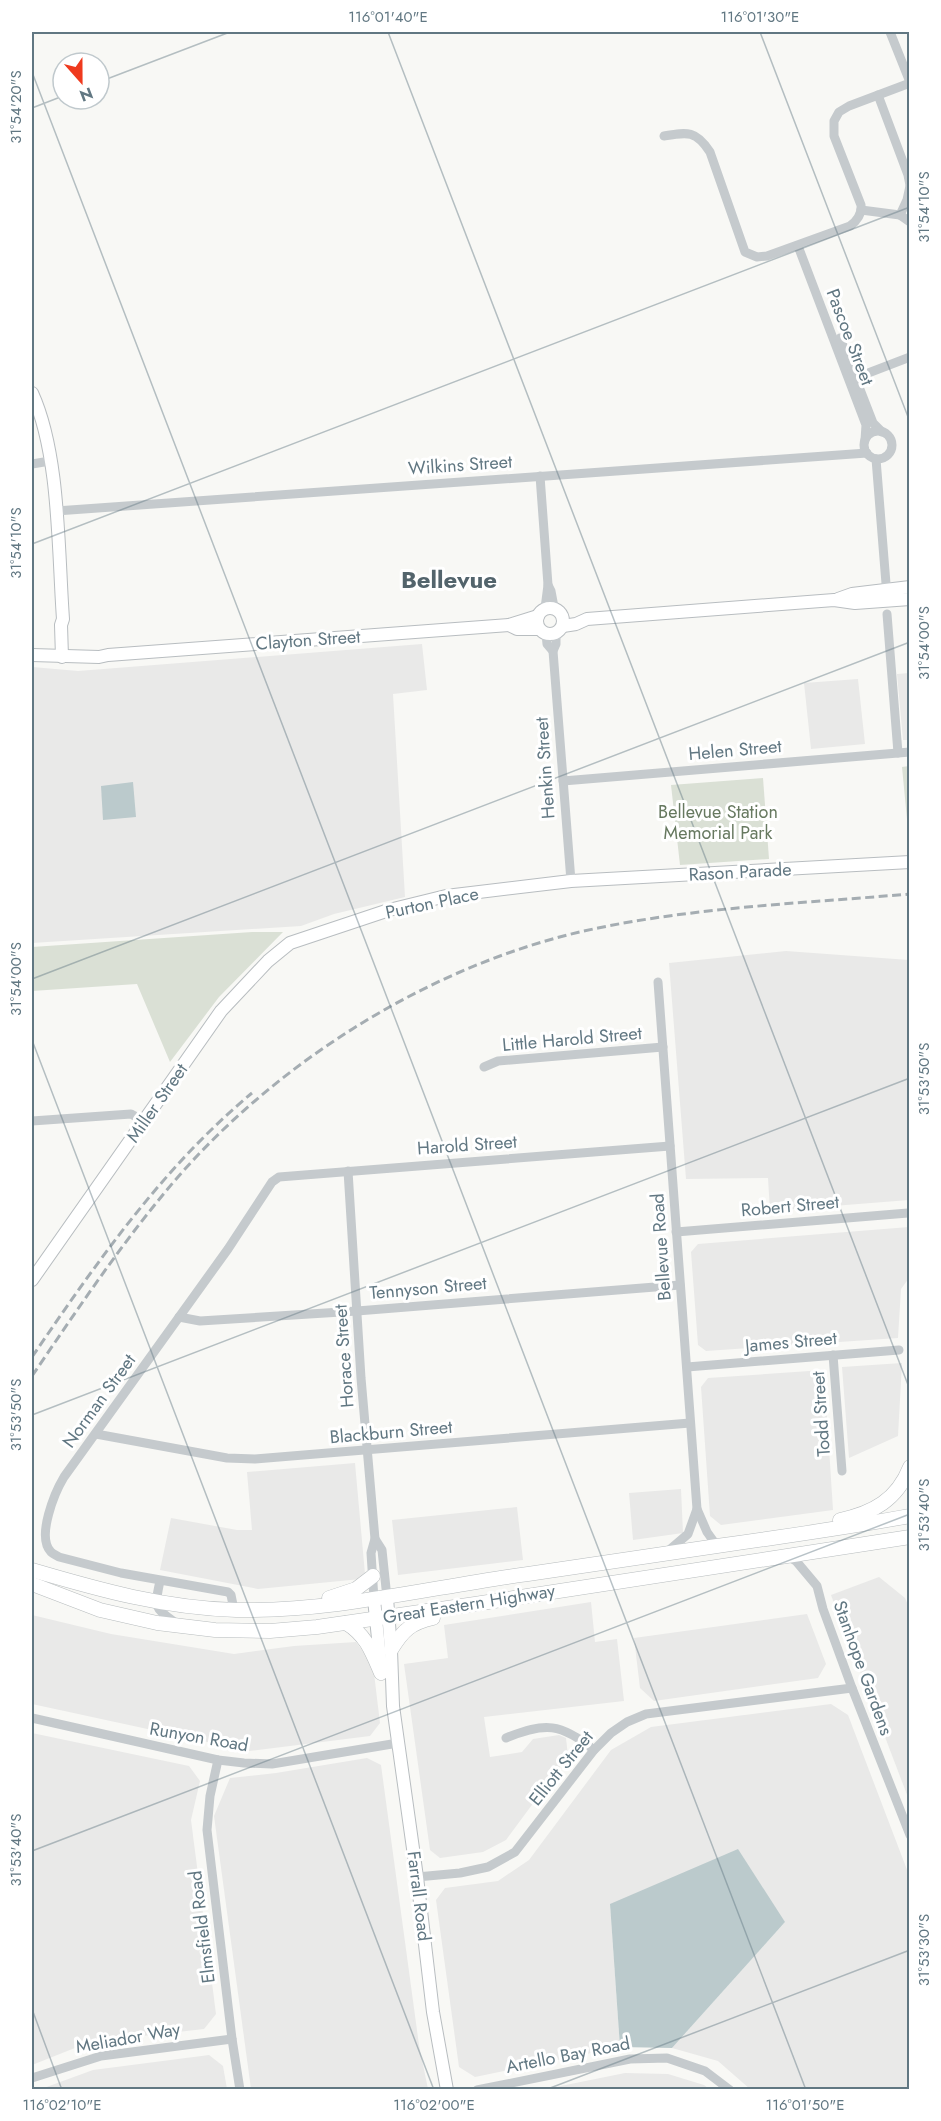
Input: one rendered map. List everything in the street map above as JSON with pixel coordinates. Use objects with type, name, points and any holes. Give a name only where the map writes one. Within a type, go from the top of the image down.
[{"type":"highway","points":[[820,1532],[838,1521],[861,1514],[886,1502],[900,1488],[909,1467]]},
{"type":"highway","name":"Great Eastern Highway","points":[[32,1570],[129,1598],[156,1602],[234,1610],[320,1605],[820,1532],[909,1516]]},
{"type":"highway","name":"Great Eastern Highway","points":[[32,1584],[100,1610],[127,1617],[182,1627],[234,1632],[270,1631],[383,1618],[909,1537]]},
{"type":"highway","points":[[890,1540],[909,1547]]},
{"type":"highway","points":[[320,1605],[328,1599],[357,1589],[373,1576]]},
{"type":"highway","points":[[392,1650],[398,1640],[416,1622],[475,1604]]},
{"type":"highway","points":[[346,1623],[365,1639],[381,1673]]},
{"type":"main road","points":[[32,393],[41,417],[50,461],[56,511],[63,619],[61,626],[65,654]]},
{"type":"main road","name":"Clayton Street","points":[[889,598],[909,587]]},
{"type":"main road","name":"Clayton Street","points":[[32,649],[99,657],[509,625],[517,629],[575,615],[587,619],[834,600],[852,594],[909,599]]},
{"type":"main road","name":"Clayton Street","points":[[32,655],[65,654]]},
{"type":"main road","name":"Rason Parade","points":[[571,881],[909,862]]},
{"type":"main road","name":"Purton Place","points":[[297,940],[389,910],[446,896],[571,881]]},
{"type":"main road","name":"Miller Street","points":[[32,1280],[220,1011],[268,961],[285,946],[297,940]]},
{"type":"main road","name":"Farrall Road","points":[[380,1598],[392,1650],[393,1703],[433,2012],[447,2090]]},
{"type":"main road","name":"Farrall Road","points":[[383,1618],[381,1673],[393,1703]]},
{"type":"street","points":[[664,136],[685,132],[703,141],[710,152],[745,252],[757,257],[766,256],[850,226],[856,222],[861,210],[834,136],[834,121],[838,112],[909,83],[890,32]]},
{"type":"street","points":[[878,95],[908,175],[907,200],[900,215]]},
{"type":"street","points":[[861,210],[900,215],[909,222]]},
{"type":"street","name":"Pascoe Street","points":[[801,245],[852,379],[866,425],[865,440]]},
{"type":"street","points":[[852,379],[909,357]]},
{"type":"street","name":"Pascoe Street","points":[[852,379],[873,423],[882,432]]},
{"type":"street","points":[[882,432],[888,436],[891,445],[889,453],[878,458],[867,453],[865,440],[871,433],[882,432]]},
{"type":"street","name":"Wilkins Street","points":[[56,511],[867,453]]},
{"type":"street","points":[[878,458],[898,753]]},
{"type":"street","points":[[32,464],[50,461]]},
{"type":"street","name":"Henkin Street","points":[[540,476],[550,621],[556,644],[553,651],[571,881]]},
{"type":"street","name":"Helen Street","points":[[563,781],[909,752]]},
{"type":"street","name":"Bellevue Road","points":[[658,982],[697,1509],[717,1546]]},
{"type":"street","name":"Little Harold Street","points":[[484,1067],[498,1061],[663,1047]]},
{"type":"street","points":[[32,1121],[131,1114],[144,1121]]},
{"type":"street","name":"Harold Street","points":[[269,1185],[279,1177],[670,1146]]},
{"type":"street","name":"Horace Street","points":[[348,1171],[375,1539],[371,1553],[373,1576],[380,1598]]},
{"type":"street","name":"Norman Street","points":[[234,1610],[231,1595],[228,1592],[160,1581],[59,1557],[51,1552],[47,1545],[46,1533],[49,1509],[57,1489],[255,1209],[269,1185]]},
{"type":"street","name":"Robert Street","points":[[676,1232],[908,1213]]},
{"type":"street","name":"Tennyson Street","points":[[179,1317],[200,1321],[357,1311],[680,1285]]},
{"type":"street","name":"James Street","points":[[687,1367],[899,1350]]},
{"type":"street","name":"Todd Street","points":[[833,1355],[842,1471]]},
{"type":"street","name":"Blackburn Street","points":[[96,1434],[227,1458],[255,1459],[690,1423]]},
{"type":"street","name":"Bellevue Road","points":[[664,1554],[688,1534],[697,1509]]},
{"type":"street","name":"Horace Street","points":[[375,1539],[382,1550],[380,1598]]},
{"type":"street","name":"Stanhope Gardens","points":[[787,1556],[796,1561],[817,1586],[852,1688],[909,1834]]},
{"type":"street","points":[[160,1581],[156,1602],[158,1608],[182,1627]]},
{"type":"street","name":"Elliott Street","points":[[417,1877],[460,1873],[488,1867],[515,1852],[594,1750],[611,1733],[627,1722],[646,1714],[852,1688]]},
{"type":"street","name":"Runyon Road","points":[[32,1718],[218,1760],[244,1763],[272,1764],[398,1743]]},
{"type":"street","points":[[506,1738],[524,1731],[558,1728],[576,1735],[594,1750]]},
{"type":"street","name":"Elmsfield Road","points":[[218,1760],[210,1796],[207,1830],[240,2090]]},
{"type":"street","name":"Meliador Way","points":[[32,2078],[101,2056],[232,2039]]},
{"type":"street","name":"Artello Bay Road","points":[[477,2090],[630,2058],[667,2058],[705,2071],[730,2090]]},
{"type":"shaded area","points":[[422,644],[427,690],[393,694],[405,897],[334,914],[301,926],[32,943],[32,667],[78,671]]},
{"type":"shaded area","points":[[909,673],[909,740],[903,740],[897,674]]},
{"type":"shaded area","points":[[858,679],[865,744],[811,749],[804,683]]},
{"type":"shaded area","points":[[133,782],[136,817],[103,820],[101,786]]},
{"type":"shaded area","points":[[786,951],[909,960],[909,1200],[770,1211],[768,1178],[686,1179],[669,963]]},
{"type":"shaded area","points":[[909,1227],[909,1278],[901,1289],[898,1338],[706,1351],[698,1345],[691,1252],[698,1244]]},
{"type":"shaded area","points":[[902,1363],[898,1436],[849,1458],[842,1367]]},
{"type":"shaded area","points":[[824,1370],[833,1510],[721,1525],[710,1516],[701,1387],[708,1378]]},
{"type":"shaded area","points":[[355,1463],[365,1574],[361,1579],[258,1589],[160,1570],[171,1518],[237,1530],[252,1530],[247,1472]]},
{"type":"shaded area","points":[[681,1489],[683,1533],[633,1540],[629,1493]]},
{"type":"shaded area","points":[[517,1507],[523,1560],[398,1575],[392,1520]]},
{"type":"shaded area","points":[[879,1577],[905,1598],[909,1607],[909,1800],[831,1595]]},
{"type":"shaded area","points":[[591,1602],[595,1642],[617,1639],[624,1701],[484,1717],[490,1757],[522,1752],[533,1739],[559,1735],[566,1738],[568,1756],[506,1840],[483,1852],[440,1858],[430,1850],[404,1664],[448,1658],[444,1625]]},
{"type":"shaded area","points":[[807,1614],[826,1664],[818,1678],[654,1701],[640,1688],[634,1638]]},
{"type":"shaded area","points":[[32,1615],[111,1634],[234,1654],[294,1646],[356,1642],[373,1665],[380,1723],[370,1736],[249,1751],[32,1704]]},
{"type":"shaded area","points":[[831,1704],[848,1715],[909,1875],[909,2089],[750,2089],[718,2061],[672,2048],[785,1922],[610,1904],[620,2047],[475,2077],[459,2067],[436,1900],[445,1888],[498,1881],[529,1860],[611,1750],[651,1727]]},
{"type":"shaded area","points":[[32,1733],[189,1766],[200,1781],[191,1820],[216,2014],[204,2029],[90,2042],[32,2065]]},
{"type":"shaded area","points":[[367,1758],[381,1765],[419,2045],[428,2089],[251,2089],[214,1816],[230,1778]]},
{"type":"shaded area","points":[[738,1849],[785,1922],[672,2048],[620,2047],[610,1904]]},
{"type":"shaded area","points":[[209,2055],[223,2066],[227,2089],[41,2089],[93,2070]]},
{"type":"shaded area","points":[[625,2073],[668,2074],[704,2085],[709,2089],[546,2089]]},
{"type":"green space","points":[[910,766],[909,840],[902,767]]},
{"type":"green space","name":"Bellevue Station Memorial Park","points":[[763,778],[769,859],[680,865],[671,785]]},
{"type":"green space","points":[[252,932],[283,932],[219,997],[170,1062],[137,984],[32,991],[32,947]]},
{"type":"railway","points":[[32,1376],[130,1236],[208,1144],[255,1101],[306,1060],[361,1024],[418,992],[477,965],[537,944],[598,928],[714,910],[910,894]]},
{"type":"railway","points":[[32,1357],[81,1286],[160,1184],[189,1152],[252,1093]]},
{"type":"district","name":"Bellevue","points":[[449,580]]}]
